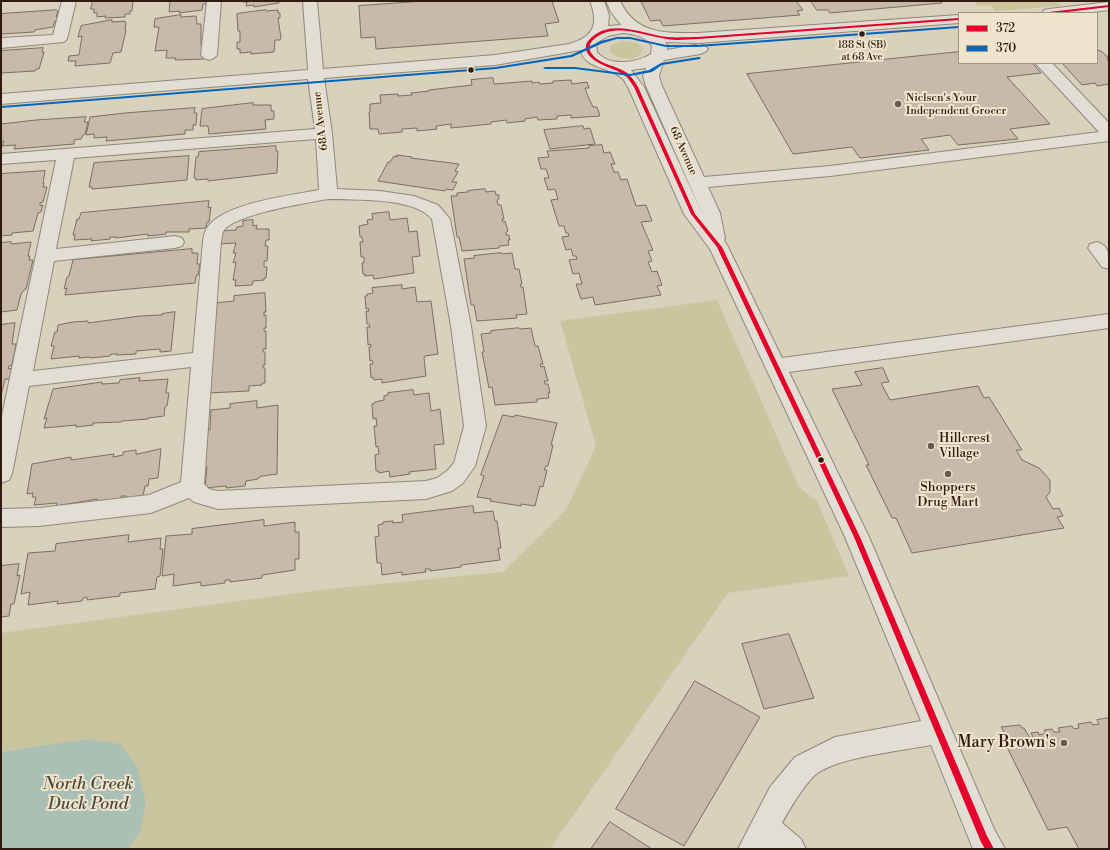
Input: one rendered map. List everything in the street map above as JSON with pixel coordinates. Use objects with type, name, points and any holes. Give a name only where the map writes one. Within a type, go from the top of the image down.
[{"type":"street","points":[[1,43],[59,38],[68,1]]},
{"type":"street","points":[[209,55],[214,1]]},
{"type":"street","name":"68A Avenue","points":[[310,1],[317,92],[324,133],[328,194]]},
{"type":"street","points":[[596,36],[602,26],[603,16],[597,1]]},
{"type":"street","points":[[613,1],[619,15],[627,23],[658,42],[660,49],[657,56]]},
{"type":"street","points":[[1058,12],[1109,6]]},
{"type":"street","points":[[1,99],[495,60],[570,48],[581,45],[596,36],[617,30],[668,38],[698,38],[958,18]]},
{"type":"street","points":[[1098,20],[1109,18]]},
{"type":"street","points":[[495,60],[576,60],[621,67],[647,63],[657,56],[704,49],[958,28]]},
{"type":"street","name":"68 Avenue","points":[[596,36],[589,42],[588,51],[596,60],[628,75],[636,87],[693,214],[718,247],[777,366],[857,538],[984,839],[990,849]]},
{"type":"street","name":"68 Avenue","points":[[657,56],[651,76],[654,86],[711,213],[718,247]]},
{"type":"street","points":[[1044,64],[1109,133]]},
{"type":"street","points":[[1,159],[66,155],[324,133]]},
{"type":"street","points":[[698,183],[837,170],[1096,139],[1109,136]]},
{"type":"street","points":[[1,474],[66,155]]},
{"type":"street","points":[[328,194],[369,195],[417,203],[432,208],[441,219],[461,326],[475,426],[464,466],[455,477],[444,485],[426,490],[218,500],[202,496],[192,487],[201,359],[212,241],[215,229],[232,217],[279,203],[328,194]]},
{"type":"street","points":[[45,256],[176,242]]},
{"type":"street","points":[[1109,247],[1097,248],[1109,263]]},
{"type":"street","points":[[777,366],[1109,321]]},
{"type":"street","points":[[20,380],[201,359]]},
{"type":"street","points":[[1,518],[39,517],[151,504],[192,487]]},
{"type":"street","points":[[791,849],[759,839],[780,797],[805,766],[835,750],[939,731]]},
{"type":"shaded area","points":[[974,1],[1057,1],[1061,6],[996,11],[990,5],[978,6]]},
{"type":"shaded area","points":[[623,41],[636,43],[643,48],[641,53],[638,56],[628,59],[612,54],[609,50],[611,45]]},
{"type":"shaded area","points":[[717,300],[799,487],[817,501],[849,576],[728,593],[550,849],[1,849],[1,633],[328,589],[503,572],[566,510],[596,446],[560,321]]},
{"type":"water","name":"North Creek Duck Pond","points":[[89,739],[120,744],[136,765],[146,802],[140,832],[128,849],[1,849],[1,752]]},
{"type":"building","points":[[93,1],[133,1],[132,11],[130,11],[130,14],[125,14],[125,17],[97,17],[97,13],[94,13],[94,9],[91,9]]},
{"type":"building","points":[[168,1],[207,1],[206,4],[203,4],[202,10],[179,13],[180,11],[169,12],[170,2]]},
{"type":"building","points":[[243,1],[279,1],[279,3],[254,7],[254,5],[246,6],[247,2]]},
{"type":"building","points":[[425,1],[552,1],[559,22],[545,24],[548,36],[376,49],[375,37],[361,38],[359,6]]},
{"type":"building","points":[[641,1],[796,1],[803,10],[797,11],[800,15],[663,26],[660,20],[651,21]]},
{"type":"building","points":[[811,1],[940,1],[942,3],[830,13],[828,10],[817,10]]},
{"type":"building","points":[[57,10],[56,17],[59,17],[58,21],[55,21],[53,27],[35,30],[34,32],[1,34],[1,14]]},
{"type":"building","points":[[278,10],[278,13],[280,13],[280,18],[278,18],[281,38],[280,40],[275,40],[274,52],[251,54],[251,52],[240,53],[240,49],[237,49],[237,42],[240,42],[240,31],[238,31],[237,14]]},
{"type":"building","points":[[181,15],[181,17],[196,16],[197,24],[201,24],[201,45],[206,44],[204,59],[175,60],[176,58],[166,58],[167,50],[155,51],[159,27],[154,27],[155,19]]},
{"type":"building","points":[[112,20],[112,22],[125,21],[126,30],[121,52],[113,53],[110,63],[75,66],[76,61],[68,61],[69,56],[79,55],[82,36],[78,37],[81,26]]},
{"type":"building","points":[[43,48],[42,52],[44,52],[39,69],[36,69],[35,71],[1,73],[1,51]]},
{"type":"building","points":[[1098,50],[1101,51],[1109,58],[1107,59],[1109,62],[1109,84],[1097,86],[1095,83],[1082,85],[1063,64],[1098,64]]},
{"type":"building","name":"Nielsen's Your Independent Grocer","points":[[958,52],[958,64],[1033,64],[1041,73],[1007,77],[1050,124],[1010,129],[1018,139],[958,145],[950,135],[921,139],[929,150],[860,158],[852,147],[793,154],[747,74]]},
{"type":"building","points":[[493,78],[494,84],[532,81],[532,83],[539,82],[540,84],[553,83],[553,81],[571,80],[572,84],[587,82],[589,88],[585,88],[587,94],[593,107],[597,107],[600,116],[571,118],[571,115],[557,116],[557,119],[538,120],[537,117],[525,119],[525,121],[507,123],[506,120],[491,122],[491,124],[451,128],[451,124],[436,126],[437,129],[417,131],[417,128],[402,129],[402,132],[379,134],[378,129],[370,129],[370,104],[381,103],[380,95],[412,95],[411,93],[472,85],[471,80]]},
{"type":"building","points":[[253,103],[253,105],[271,105],[271,111],[274,111],[274,119],[265,120],[266,129],[209,134],[208,126],[200,126],[202,109]]},
{"type":"building","points":[[195,108],[194,113],[197,113],[196,125],[193,125],[193,130],[185,130],[185,134],[106,141],[107,137],[94,138],[94,134],[86,135],[90,117]]},
{"type":"building","points":[[86,117],[84,122],[88,122],[85,134],[81,139],[74,140],[74,144],[14,149],[16,145],[2,146],[4,141],[1,142],[1,124]]},
{"type":"building","points":[[583,126],[584,129],[590,128],[595,144],[550,149],[544,130]]},
{"type":"building","points":[[602,145],[604,153],[610,152],[615,164],[611,164],[614,172],[618,172],[621,180],[627,179],[636,206],[646,205],[652,221],[641,222],[653,250],[648,251],[652,261],[648,262],[652,272],[657,271],[662,285],[657,286],[661,295],[595,305],[593,297],[581,299],[576,284],[582,284],[579,273],[573,274],[569,260],[577,259],[576,256],[573,256],[571,249],[566,250],[562,237],[569,236],[568,233],[566,233],[564,226],[559,226],[551,200],[558,199],[555,189],[548,190],[544,178],[549,178],[546,169],[541,169],[538,158],[549,157],[547,151],[589,148],[589,146]]},
{"type":"building","points":[[276,146],[276,151],[278,151],[277,173],[208,181],[208,179],[196,180],[196,178],[194,178],[196,157],[198,157],[199,152]]},
{"type":"building","points":[[397,155],[459,164],[455,171],[458,172],[452,182],[457,182],[453,190],[446,189],[445,191],[378,181],[388,162],[390,162],[394,156],[397,157]]},
{"type":"building","points":[[189,156],[187,180],[92,189],[92,187],[89,187],[94,163]]},
{"type":"building","points":[[45,171],[43,187],[47,187],[43,202],[40,203],[40,206],[43,205],[41,212],[38,213],[33,231],[12,233],[12,235],[1,236],[1,174]]},
{"type":"building","points":[[485,189],[486,192],[495,191],[496,195],[499,195],[499,199],[497,200],[498,205],[501,205],[504,219],[502,219],[503,222],[505,221],[508,231],[506,232],[506,235],[509,235],[510,240],[508,240],[509,245],[499,246],[499,248],[462,251],[459,237],[457,237],[451,196],[457,196],[457,193]]},
{"type":"building","points":[[209,201],[208,208],[211,207],[209,222],[207,222],[206,228],[189,229],[189,232],[166,232],[166,234],[148,236],[148,234],[116,238],[110,237],[110,239],[91,241],[92,239],[74,240],[75,235],[73,235],[77,219],[79,219],[81,213]]},
{"type":"building","points":[[389,212],[390,220],[407,218],[409,232],[417,231],[420,256],[412,257],[414,273],[374,279],[373,275],[365,276],[365,274],[363,274],[362,263],[364,263],[364,257],[361,257],[360,242],[363,242],[362,237],[360,237],[359,226],[368,224],[367,220],[373,219],[372,214]]},
{"type":"building","points":[[253,220],[253,226],[257,225],[256,229],[269,229],[269,240],[266,240],[265,246],[268,246],[267,261],[264,261],[264,267],[267,267],[266,278],[264,278],[264,280],[253,281],[252,285],[235,286],[236,280],[233,280],[236,262],[233,263],[236,253],[233,253],[236,243],[219,244],[220,231],[236,230],[237,227],[243,226],[243,221]]},
{"type":"building","points":[[11,242],[11,244],[31,242],[28,256],[30,256],[29,260],[33,260],[26,289],[21,294],[17,310],[1,312],[1,243]]},
{"type":"building","points":[[192,249],[192,253],[198,253],[197,264],[200,264],[195,283],[65,295],[67,288],[64,289],[73,260]]},
{"type":"building","points":[[512,253],[515,269],[519,269],[522,284],[520,285],[523,287],[527,314],[516,315],[517,318],[477,321],[474,305],[471,305],[464,259],[475,258],[474,256]]},
{"type":"building","points":[[402,285],[402,289],[415,287],[417,302],[431,301],[438,354],[425,356],[426,376],[382,383],[382,379],[374,380],[373,377],[371,378],[370,364],[373,364],[372,360],[370,361],[369,347],[371,347],[371,344],[368,345],[367,327],[370,327],[369,324],[367,324],[366,311],[369,311],[368,308],[366,309],[365,296],[373,293],[372,288]]},
{"type":"building","points":[[265,293],[266,312],[264,312],[264,316],[266,315],[266,328],[264,328],[264,331],[266,331],[266,349],[263,349],[263,352],[265,352],[265,365],[263,365],[263,368],[265,368],[265,383],[262,383],[262,385],[249,386],[249,391],[208,393],[215,303],[234,301],[234,296]]},
{"type":"building","points":[[175,312],[171,351],[160,352],[160,349],[136,351],[136,354],[111,354],[110,356],[90,358],[79,358],[79,356],[51,359],[54,346],[51,346],[55,332],[57,332],[58,325],[73,322],[88,321],[88,323],[140,316],[162,315]]},
{"type":"building","points":[[15,323],[12,344],[16,344],[12,365],[9,366],[8,369],[12,368],[10,379],[5,379],[1,396],[1,325]]},
{"type":"building","points":[[531,328],[535,346],[538,346],[543,364],[540,364],[541,367],[544,366],[548,381],[544,381],[545,384],[548,384],[550,393],[548,393],[549,398],[537,399],[537,402],[495,405],[492,387],[489,388],[482,352],[484,352],[481,334],[491,333],[491,331]]},
{"type":"building","points":[[883,368],[889,382],[881,383],[890,400],[978,386],[984,398],[989,397],[1022,450],[1016,450],[1022,460],[1039,468],[1050,480],[1050,492],[1046,497],[1053,509],[1059,508],[1063,516],[1057,517],[1064,528],[912,553],[896,518],[892,518],[866,465],[869,465],[832,389],[862,385],[855,372]]},
{"type":"building","points":[[140,378],[139,381],[168,379],[166,393],[169,393],[164,416],[121,422],[93,423],[93,425],[76,427],[76,425],[44,428],[47,418],[44,419],[53,389],[102,382],[102,384],[119,383],[120,380]]},
{"type":"building","points":[[413,390],[414,395],[429,393],[431,411],[440,409],[444,444],[434,445],[436,469],[409,472],[410,474],[390,477],[389,471],[379,473],[379,471],[376,471],[375,455],[379,454],[378,446],[376,447],[374,426],[377,426],[376,418],[373,419],[372,404],[384,400],[384,396],[388,395],[388,393]]},
{"type":"building","points":[[257,401],[257,408],[278,405],[277,474],[262,476],[258,479],[246,481],[245,486],[205,488],[207,467],[205,467],[211,410],[230,408],[230,404]]},
{"type":"building","points":[[503,415],[514,417],[515,415],[557,423],[551,445],[553,445],[548,466],[546,466],[544,470],[547,470],[543,487],[540,486],[535,506],[521,504],[521,506],[490,501],[491,499],[477,497],[484,476],[481,475]]},
{"type":"building","points":[[161,449],[158,478],[149,479],[148,486],[145,486],[143,496],[127,499],[126,496],[121,496],[121,499],[97,502],[97,499],[56,506],[57,503],[34,505],[36,497],[32,497],[33,493],[27,494],[32,464],[71,457],[71,460],[114,454],[113,457],[123,455],[123,452],[136,450],[136,454]]},
{"type":"building","points":[[473,506],[474,513],[493,511],[495,521],[497,521],[501,548],[498,548],[500,560],[430,571],[430,569],[425,569],[426,572],[402,575],[402,572],[382,575],[381,563],[377,563],[375,537],[379,536],[378,525],[383,524],[383,522],[403,522],[402,515]]},
{"type":"building","points":[[264,520],[264,526],[295,522],[295,532],[299,532],[299,559],[295,559],[295,570],[262,575],[262,578],[230,582],[230,580],[225,580],[225,583],[201,586],[201,582],[173,586],[174,574],[162,576],[166,536],[192,534],[192,529]]},
{"type":"building","points":[[129,535],[128,542],[161,538],[160,549],[163,549],[160,576],[157,577],[155,589],[120,593],[120,596],[87,600],[87,597],[83,598],[82,601],[57,604],[58,601],[28,605],[30,592],[21,594],[28,553],[55,551],[56,544]]},
{"type":"building","points":[[19,564],[17,576],[20,575],[14,604],[11,604],[9,616],[1,617],[1,566]]},
{"type":"building","points":[[789,634],[814,698],[764,709],[742,644]]},
{"type":"building","points":[[695,681],[760,717],[684,846],[616,809]]},
{"type":"building","points":[[1109,718],[1109,849],[1079,849],[1067,827],[1048,830],[1000,733],[1004,732],[1001,727],[1020,725],[1024,728],[1030,738],[1033,737],[1031,733],[1038,732],[1039,735],[1046,733],[1044,730],[1052,729],[1054,732],[1060,732],[1058,728],[1072,726],[1074,729],[1079,728],[1078,724],[1091,722],[1093,725],[1099,724],[1097,720]]},
{"type":"building","points":[[610,822],[652,849],[591,849]]},
{"type":"transit line","name":"372","points":[[1058,12],[1109,6]]},
{"type":"transit line","name":"372","points":[[958,19],[698,38],[667,38],[617,29],[607,30],[598,34],[590,42],[588,48],[589,52],[598,62],[625,73],[633,82],[693,214],[719,247],[857,537],[984,839],[990,849]]},
{"type":"transit line","name":"370","points":[[2,107],[496,68],[572,56],[602,42],[617,38],[630,38],[666,46],[698,46],[958,27]]},
{"type":"transit line","name":"370","points":[[545,68],[575,68],[630,75],[650,71],[661,64],[699,58]]},
{"type":"place","name":"188 St (SB) at 68 Ave","points":[[862,34]]},
{"type":"place","name":"Nielsen's Your Independent Grocer","points":[[898,104]]},
{"type":"place","name":"Hillcrest Village","points":[[931,446]]},
{"type":"place","name":"Shoppers Drug Mart","points":[[948,474]]},
{"type":"place","name":"Mary Brown's","points":[[1064,743]]}]
